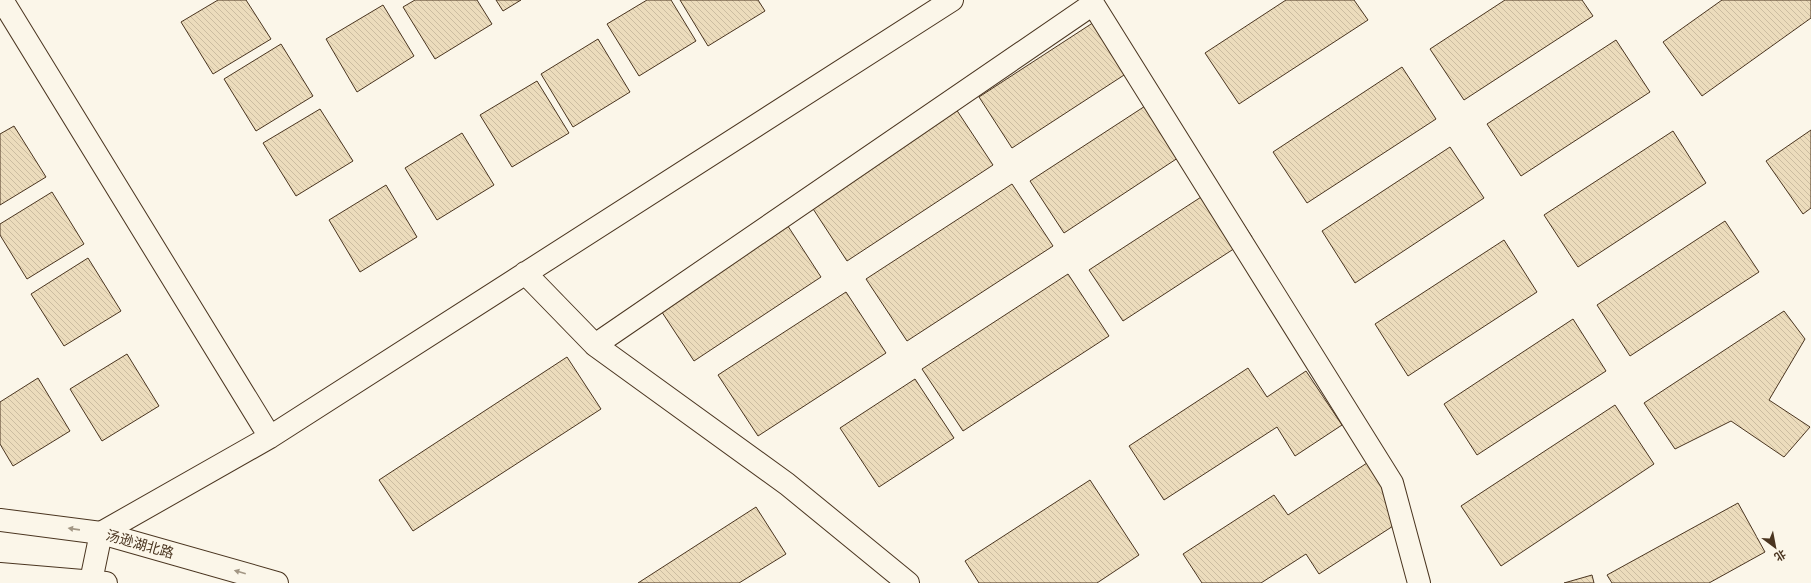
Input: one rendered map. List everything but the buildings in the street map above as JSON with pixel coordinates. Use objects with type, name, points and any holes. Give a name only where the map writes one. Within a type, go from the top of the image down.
[{"type":"street","points":[[2,0],[270,437]]},
{"type":"street","points":[[0,574],[98,582],[101,533],[270,437],[952,0]]},
{"type":"street","points":[[595,345],[1093,4],[1392,483],[1419,583]]},
{"type":"street","points":[[525,273],[595,345],[787,484],[908,583]]},
{"type":"street","name":"汤逊湖北路","points":[[0,520],[101,533],[277,583]]}]
